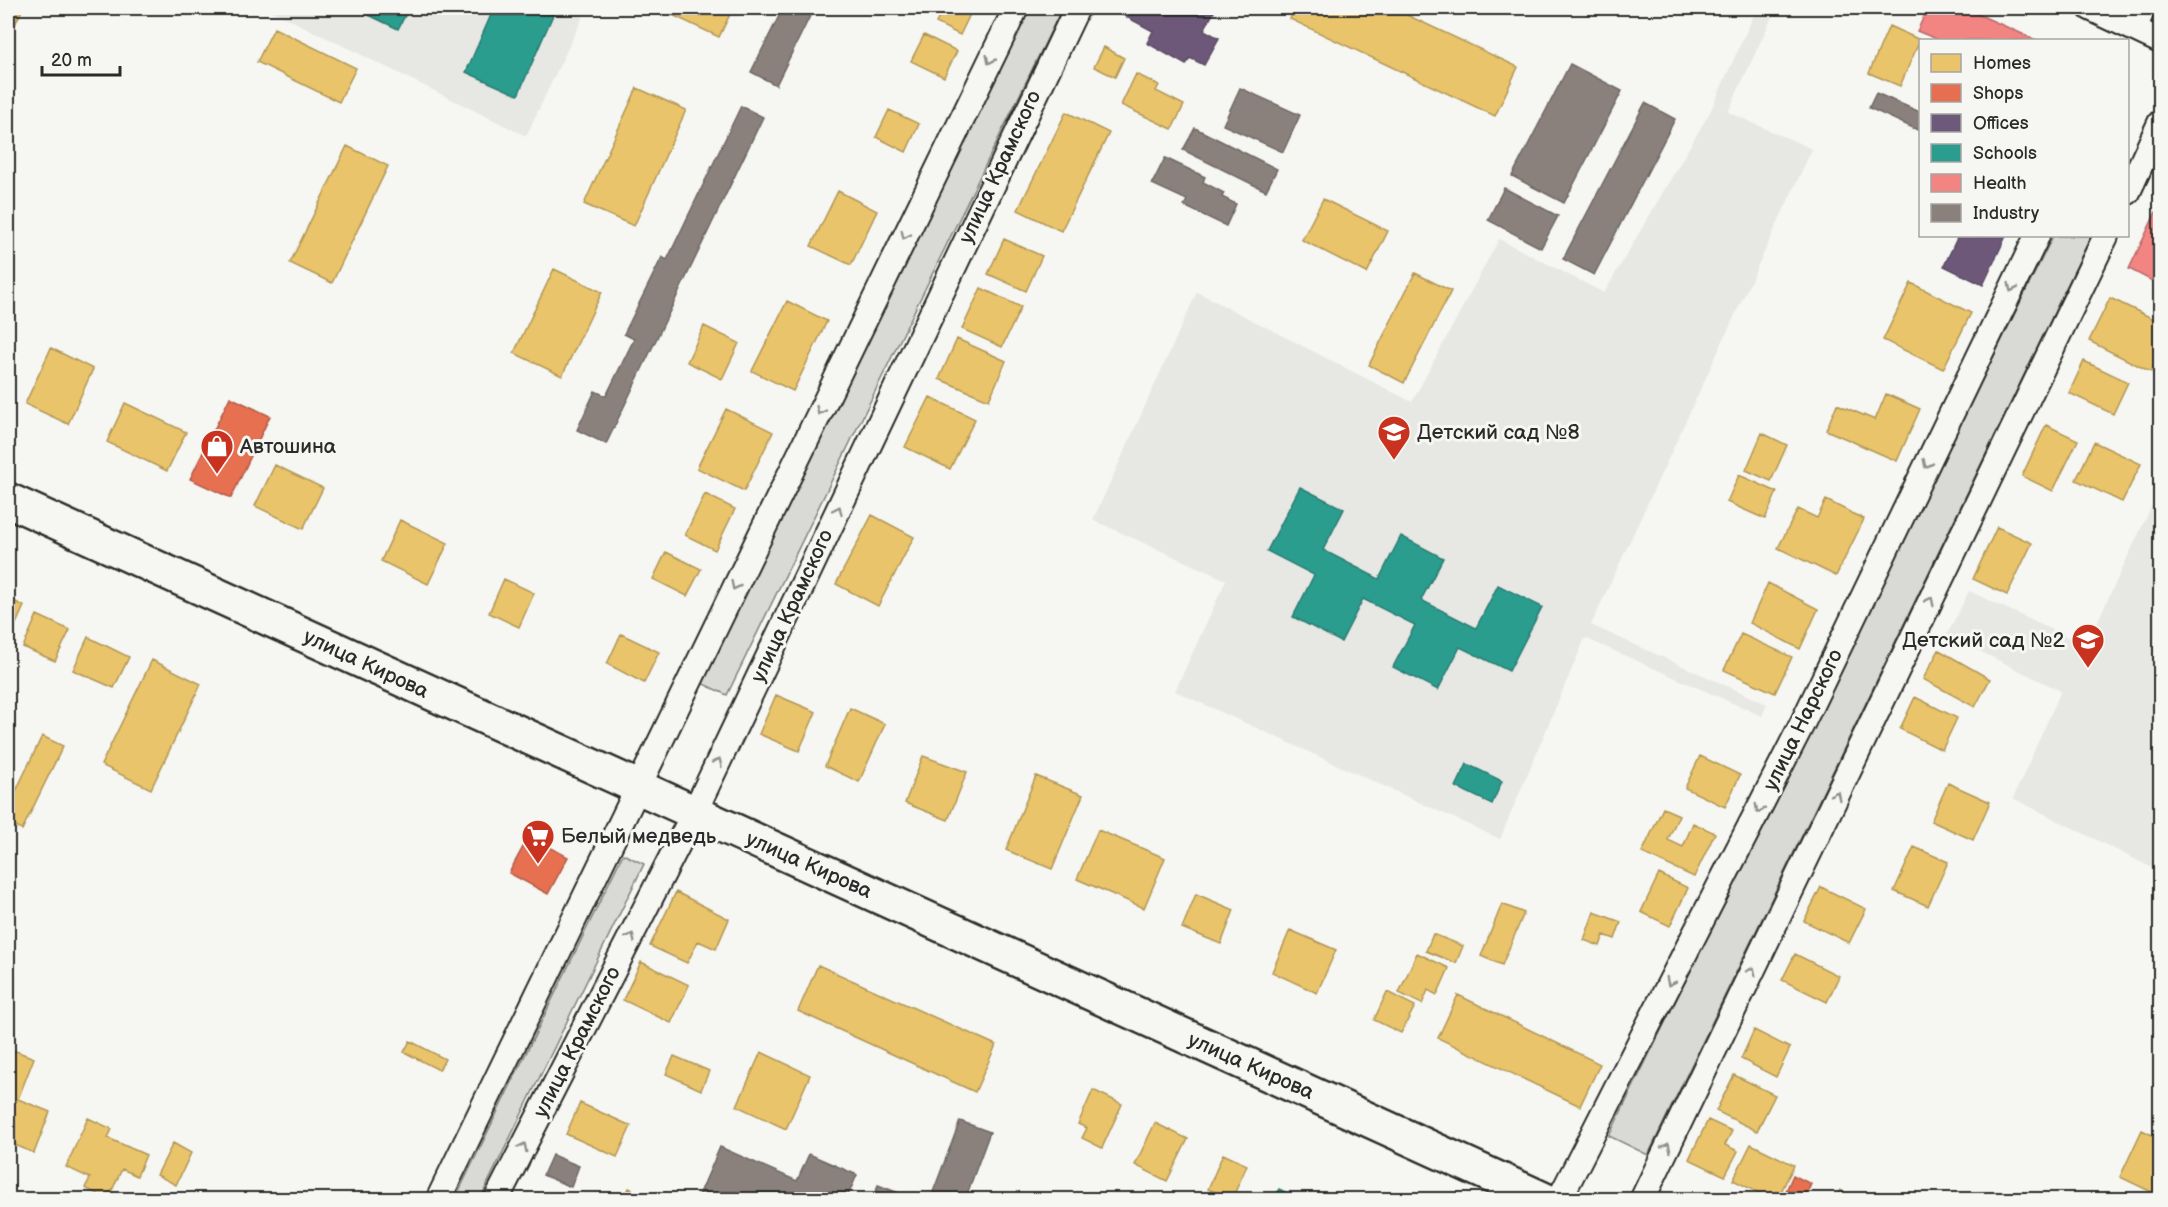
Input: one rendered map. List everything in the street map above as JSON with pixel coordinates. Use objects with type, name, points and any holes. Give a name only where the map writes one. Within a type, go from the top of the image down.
[{"type":"main road","name":"улица Кирова","points":[[8,500],[1545,1200]]},
{"type":"street","points":[[438,1200],[1016,8]]},
{"type":"street","name":"улица Крамского","points":[[496,1200],[694,813],[1077,8]]},
{"type":"street","points":[[2090,8],[2132,39],[2160,41]]},
{"type":"street","points":[[2132,39],[2147,8]]},
{"type":"street","points":[[2129,188],[2160,123]]},
{"type":"street","name":"улица Нарского","points":[[1559,1200],[1801,726],[2037,237]]},
{"type":"street","points":[[1642,1200],[2106,237]]},
{"type":"shaded area","points":[[266,8],[587,8],[526,136]]},
{"type":"shaded area","points":[[1029,8],[1062,8],[727,695],[699,682]]},
{"type":"shaded area","name":"Детский сад №8","points":[[1757,8],[1776,8],[1728,112],[1812,149],[1591,625],[1767,704],[1762,716],[1585,638],[1500,839],[1175,691],[1226,580],[1093,520],[1197,292],[1412,402],[1499,239],[1604,293],[1710,112]]},
{"type":"shaded area","points":[[2053,237],[2091,237],[1648,1155],[1609,1136]]},
{"type":"shaded area","name":"Детский сад №2","points":[[2160,488],[2160,872],[2013,798],[2061,691],[1947,635],[1969,591],[2086,646]]},
{"type":"shaded area","points":[[623,854],[644,864],[480,1199],[455,1199]]},
{"type":"building: Homes","points":[[8,8],[23,8],[8,39]]},
{"type":"building: Homes","points":[[671,8],[733,8],[719,37],[668,13]]},
{"type":"building: Homes","points":[[944,8],[973,8],[960,35],[936,23]]},
{"type":"building: Homes","points":[[1295,8],[1392,8],[1518,67],[1495,116],[1290,19]]},
{"type":"building: Homes","points":[[1889,26],[1919,40],[1900,86],[1869,73]]},
{"type":"building: Homes","points":[[274,28],[356,68],[339,102],[257,62]]},
{"type":"building: Homes","points":[[924,35],[957,51],[944,77],[911,61]]},
{"type":"building: Homes","points":[[1104,47],[1124,58],[1115,77],[1094,67]]},
{"type":"building: Homes","points":[[1136,74],[1159,85],[1156,91],[1184,105],[1172,129],[1121,105]]},
{"type":"building: Homes","points":[[637,88],[686,110],[634,226],[584,204]]},
{"type":"building: Homes","points":[[889,110],[919,124],[906,152],[876,137]]},
{"type":"building: Homes","points":[[1066,112],[1109,133],[1061,231],[1018,210]]},
{"type":"building: Homes","points":[[347,146],[388,166],[332,283],[290,263]]},
{"type":"building: Homes","points":[[838,191],[877,211],[851,265],[811,246]]},
{"type":"building: Homes","points":[[1323,199],[1388,231],[1367,273],[1302,240]]},
{"type":"building: Homes","points":[[1004,239],[1042,256],[1026,291],[988,274]]},
{"type":"building: Homes","points":[[554,269],[602,292],[562,376],[514,353]]},
{"type":"building: Homes","points":[[1415,273],[1451,291],[1404,383],[1369,365]]},
{"type":"building: Homes","points":[[1911,283],[1971,313],[1943,369],[1883,340]]},
{"type":"building: Homes","points":[[981,288],[1021,307],[1002,347],[962,329]]},
{"type":"building: Homes","points":[[2110,298],[2160,322],[2160,352],[2151,372],[2089,341]]},
{"type":"building: Homes","points":[[787,301],[827,321],[793,391],[752,371]]},
{"type":"building: Homes","points":[[704,326],[739,343],[722,379],[687,362]]},
{"type":"building: Homes","points":[[957,339],[1006,361],[989,400],[939,379]]},
{"type":"building: Homes","points":[[51,348],[93,369],[68,424],[25,404]]},
{"type":"building: Homes","points":[[2084,361],[2128,382],[2113,414],[2069,393]]},
{"type":"building: Homes","points":[[1886,394],[1920,409],[1897,461],[1826,430],[1837,404],[1875,420]]},
{"type":"building: Homes","points":[[930,397],[975,419],[950,469],[905,447]]},
{"type":"building: Homes","points":[[125,403],[186,432],[167,471],[107,442]]},
{"type":"building: Homes","points":[[726,409],[773,432],[744,491],[697,468]]},
{"type":"building: Homes","points":[[2046,425],[2078,440],[2053,491],[2022,476]]},
{"type":"building: Homes","points":[[1762,433],[1787,445],[1771,481],[1746,470]]},
{"type":"building: Homes","points":[[2094,442],[2141,464],[2122,502],[2076,480]]},
{"type":"building: Homes","points":[[275,465],[323,488],[303,529],[255,506]]},
{"type":"building: Homes","points":[[1739,475],[1777,492],[1765,519],[1727,502]]},
{"type":"building: Homes","points":[[705,494],[735,509],[715,550],[685,535]]},
{"type":"building: Homes","points":[[1826,500],[1864,519],[1836,576],[1778,548],[1798,509],[1817,518]]},
{"type":"building: Homes","points":[[872,515],[914,537],[878,606],[836,584]]},
{"type":"building: Homes","points":[[400,520],[448,543],[428,584],[381,561]]},
{"type":"building: Homes","points":[[1997,527],[2032,543],[2007,595],[1973,579]]},
{"type":"building: Homes","points":[[666,552],[701,569],[687,596],[653,579]]},
{"type":"building: Homes","points":[[504,579],[534,593],[519,627],[489,613]]},
{"type":"building: Homes","points":[[1768,583],[1818,609],[1800,649],[1750,623]]},
{"type":"building: Homes","points":[[8,598],[24,606],[8,642]]},
{"type":"building: Homes","points":[[37,615],[70,630],[55,661],[23,647]]},
{"type":"building: Homes","points":[[621,634],[659,652],[644,683],[607,664]]},
{"type":"building: Homes","points":[[1741,634],[1792,657],[1775,693],[1724,670]]},
{"type":"building: Homes","points":[[88,637],[129,657],[114,688],[73,670]]},
{"type":"building: Homes","points":[[1939,650],[1990,679],[1975,707],[1923,679]]},
{"type":"building: Homes","points":[[152,660],[201,684],[151,789],[101,765]]},
{"type":"building: Homes","points":[[776,695],[816,712],[799,751],[759,734]]},
{"type":"building: Homes","points":[[1915,697],[1957,718],[1942,750],[1900,729]]},
{"type":"building: Homes","points":[[850,708],[885,724],[859,782],[825,766]]},
{"type":"building: Homes","points":[[42,736],[63,746],[22,830],[8,823],[8,808]]},
{"type":"building: Homes","points":[[923,756],[967,772],[948,820],[905,803]]},
{"type":"building: Homes","points":[[1700,756],[1740,775],[1725,807],[1685,788]]},
{"type":"building: Homes","points":[[1036,776],[1083,795],[1052,869],[1006,850]]},
{"type":"building: Homes","points":[[1948,783],[1990,802],[1973,840],[1931,821]]},
{"type":"building: Homes","points":[[1663,808],[1679,815],[1668,840],[1683,847],[1693,823],[1715,833],[1694,877],[1642,853]]},
{"type":"building: Homes","points":[[1098,830],[1165,858],[1144,908],[1077,879]]},
{"type":"building: Homes","points":[[1914,847],[1948,862],[1928,906],[1894,891]]},
{"type":"building: Homes","points":[[1659,874],[1688,888],[1670,926],[1641,912]]},
{"type":"building: Homes","points":[[1821,887],[1866,909],[1849,943],[1804,921]]},
{"type":"building: Homes","points":[[676,892],[729,919],[716,949],[698,941],[687,963],[650,946]]},
{"type":"building: Homes","points":[[1196,894],[1234,910],[1221,944],[1182,928]]},
{"type":"building: Homes","points":[[1502,904],[1524,913],[1502,965],[1481,956]]},
{"type":"building: Homes","points":[[1594,912],[1621,922],[1615,939],[1604,935],[1600,946],[1584,940]]},
{"type":"building: Homes","points":[[1290,930],[1336,950],[1317,993],[1272,972]]},
{"type":"building: Homes","points":[[1433,934],[1463,946],[1456,963],[1426,951]]},
{"type":"building: Homes","points":[[1417,953],[1449,968],[1437,995],[1428,990],[1422,1004],[1399,993]]},
{"type":"building: Homes","points":[[1795,954],[1839,976],[1827,1002],[1782,980]]},
{"type":"building: Homes","points":[[641,962],[689,985],[671,1023],[623,1000]]},
{"type":"building: Homes","points":[[818,965],[996,1045],[975,1092],[798,1011]]},
{"type":"building: Homes","points":[[1387,992],[1415,1006],[1401,1033],[1374,1020]]},
{"type":"building: Homes","points":[[1458,995],[1600,1064],[1580,1106],[1438,1038]]},
{"type":"building: Homes","points":[[1754,1030],[1790,1048],[1776,1077],[1741,1059]]},
{"type":"building: Homes","points":[[410,1041],[445,1059],[439,1070],[404,1052]]},
{"type":"building: Homes","points":[[13,1050],[34,1058],[18,1099],[50,1112],[34,1153],[8,1142],[8,1063]]},
{"type":"building: Homes","points":[[761,1052],[810,1075],[786,1129],[737,1106]]},
{"type":"building: Homes","points":[[674,1056],[709,1071],[701,1090],[666,1074]]},
{"type":"building: Homes","points":[[1734,1075],[1775,1095],[1757,1131],[1716,1111]]},
{"type":"building: Homes","points":[[1093,1090],[1122,1104],[1102,1148],[1082,1138],[1087,1128],[1078,1124]]},
{"type":"building: Homes","points":[[580,1103],[631,1126],[617,1157],[566,1134]]},
{"type":"building: Homes","points":[[88,1118],[112,1129],[108,1138],[146,1155],[137,1176],[122,1169],[108,1199],[85,1188],[90,1178],[66,1167]]},
{"type":"building: Homes","points":[[1708,1120],[1732,1131],[1725,1145],[1738,1151],[1725,1176],[1689,1159]]},
{"type":"building: Homes","points":[[1155,1123],[1188,1139],[1167,1181],[1135,1165]]},
{"type":"building: Homes","points":[[2142,1130],[2160,1139],[2160,1196],[2120,1177]]},
{"type":"building: Homes","points":[[173,1143],[191,1153],[176,1185],[157,1175]]},
{"type":"building: Homes","points":[[1751,1144],[1794,1165],[1777,1200],[1733,1180]]},
{"type":"building: Homes","points":[[1223,1154],[1247,1165],[1232,1199],[1208,1189]]},
{"type":"building: Homes","points":[[629,1188],[653,1200],[623,1200]]},
{"type":"building: Homes","points":[[1840,1190],[1858,1200],[1835,1200]]},
{"type":"building: Shops","points":[[230,397],[270,416],[231,498],[190,479]]},
{"type":"building: Shops","name":"Белый медведь","points":[[529,836],[568,857],[548,894],[509,873]]},
{"type":"building: Shops","points":[[1793,1175],[1811,1184],[1804,1200],[1782,1200]]},
{"type":"building: Offices","points":[[1122,8],[1216,8],[1204,30],[1219,38],[1204,65],[1190,58],[1186,65],[1147,43],[1153,31],[1119,13]]},
{"type":"building: Offices","points":[[1958,237],[2006,237],[1983,285],[1944,266]]},
{"type":"building: Schools","points":[[354,8],[409,8],[398,29]]},
{"type":"building: Schools","points":[[494,8],[556,8],[518,95],[466,72]]},
{"type":"building: Schools","points":[[1300,487],[1344,509],[1323,550],[1379,579],[1401,536],[1443,558],[1421,600],[1476,628],[1498,585],[1542,607],[1509,671],[1460,647],[1438,690],[1393,667],[1415,625],[1363,599],[1341,642],[1293,617],[1314,575],[1267,551]]},
{"type":"building: Schools","points":[[1467,764],[1502,781],[1492,804],[1456,787]]},
{"type":"building: Schools","points":[[1279,1189],[1301,1200],[1274,1200]]},
{"type":"building: Health","points":[[1928,8],[1964,8],[2034,39],[1937,39],[1917,31]]},
{"type":"building: Health","points":[[2156,212],[2160,214],[2160,285],[2129,269]]},
{"type":"building: Industry","points":[[791,8],[814,8],[776,85],[751,72],[781,12],[787,15]]},
{"type":"building: Industry","points":[[1570,64],[1622,91],[1564,203],[1512,176]]},
{"type":"building: Industry","points":[[1240,88],[1300,115],[1283,152],[1223,125]]},
{"type":"building: Industry","points":[[1876,93],[1919,112],[1919,131],[1869,108]]},
{"type":"building: Industry","points":[[1645,103],[1675,119],[1594,275],[1563,259]]},
{"type":"building: Industry","points":[[741,106],[763,117],[606,444],[577,430],[595,391],[606,396],[634,339],[624,334],[662,257],[667,260]]},
{"type":"building: Industry","points":[[1195,128],[1277,169],[1266,191],[1183,150]]},
{"type":"building: Industry","points":[[1165,158],[1205,177],[1203,182],[1224,193],[1222,197],[1236,204],[1226,226],[1184,206],[1187,200],[1152,184]]},
{"type":"building: Industry","points":[[1504,188],[1558,216],[1541,248],[1488,220]]},
{"type":"building: Industry","points":[[960,1121],[990,1132],[965,1200],[930,1200]]},
{"type":"building: Industry","points":[[720,1147],[797,1181],[809,1154],[857,1175],[846,1200],[697,1200]]},
{"type":"building: Industry","points":[[552,1155],[579,1166],[571,1187],[543,1175]]},
{"type":"building: Industry","points":[[878,1185],[917,1200],[873,1200]]},
{"type":"place","name":"Детский сад №8","points":[[1394,461]]},
{"type":"place","name":"Автошина","points":[[217,475]]},
{"type":"place","name":"Детский сад №2","points":[[2088,669]]},
{"type":"place","name":"Белый медведь","points":[[538,865]]}]
